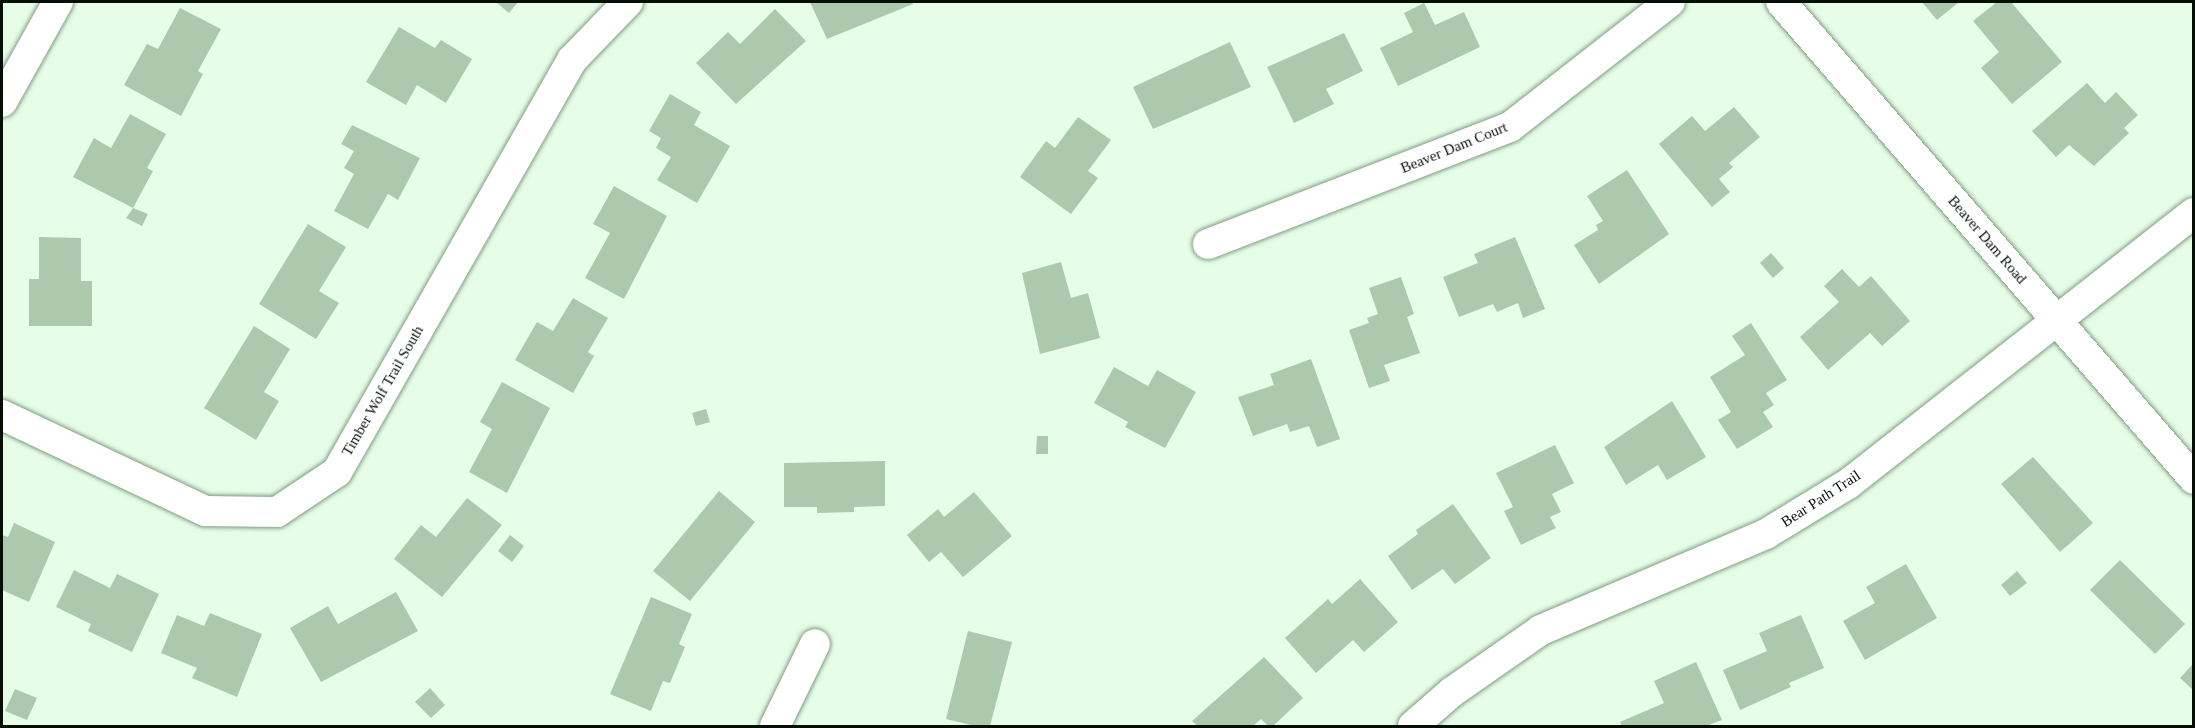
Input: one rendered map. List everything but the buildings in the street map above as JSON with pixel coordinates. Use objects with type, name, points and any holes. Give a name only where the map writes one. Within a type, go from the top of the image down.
[{"type":"street","points":[[2,102],[58,2]]},
{"type":"street","name":"Timber Wolf Trail South","points":[[2,415],[205,511],[277,512],[337,472],[572,60],[628,2]]},
{"type":"street","name":"Beaver Dam Court","points":[[1208,244],[1510,127],[1670,2]]},
{"type":"street","name":"Beaver Dam Road","points":[[1781,2],[2193,479]]},
{"type":"street","name":"Bear Path Trail","points":[[1413,726],[1452,692],[1541,630],[1766,534],[1848,484],[2193,213]]},
{"type":"street","points":[[775,726],[815,644]]}]
